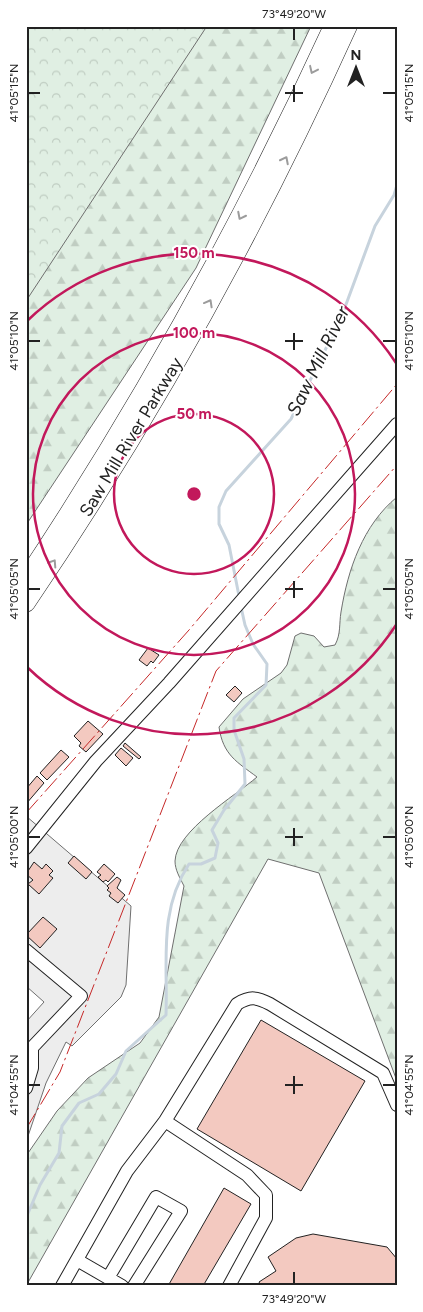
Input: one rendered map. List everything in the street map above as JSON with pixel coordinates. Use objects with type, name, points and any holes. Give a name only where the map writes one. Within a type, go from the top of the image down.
[{"type":"highway","name":"Saw Mill River Parkway","points":[[26,579],[120,431],[184,321],[262,175],[333,26]]},
{"type":"highway","name":"Saw Mill River Parkway","points":[[26,603],[117,463],[196,328],[278,172],[348,26]]},
{"type":"lane","points":[[26,848],[96,761],[233,611],[397,424]]},
{"type":"lane","points":[[26,950],[81,996],[29,1050],[32,1068],[26,1088]]},
{"type":"lane","points":[[65,1285],[127,1171],[165,1120],[237,1004],[245,999],[257,997],[383,1073],[397,1105]]},
{"type":"lane","points":[[165,1120],[247,1175],[266,1195],[266,1218],[230,1286]]},
{"type":"lane","points":[[108,1278],[156,1197],[181,1211],[134,1286]]},
{"type":"lane","points":[[77,1260],[122,1286]]},
{"type":"green space","points":[[26,26],[311,26],[196,268],[26,525]]},
{"type":"green space","points":[[26,26],[207,26],[26,301]]},
{"type":"green space","points":[[397,497],[397,1081],[319,873],[268,859],[26,1286],[26,1156],[57,1111],[88,1078],[140,1043],[159,1017],[184,886],[175,864],[178,850],[185,838],[196,826],[257,777],[232,757],[224,745],[219,727],[243,699],[281,673],[287,665],[295,636],[301,633],[314,636],[324,647],[335,645],[339,633],[341,612],[348,580],[359,549],[375,521]]},
{"type":"shaded area","points":[[26,816],[131,906],[126,985],[121,997],[72,1046],[66,1042],[46,1083],[26,1142],[26,1022],[44,1002],[26,986]]},
{"type":"building","points":[[148,648],[159,655],[153,663],[151,661],[147,666],[139,660]]},
{"type":"building","points":[[235,686],[242,693],[234,702],[226,695]]},
{"type":"building","points":[[88,721],[103,734],[86,752],[79,746],[81,743],[74,736]]},
{"type":"building","points":[[125,743],[141,757],[139,759],[123,746]]},
{"type":"building","points":[[121,748],[133,758],[126,766],[115,755]]},
{"type":"building","points":[[61,750],[69,757],[47,780],[40,773]]},
{"type":"building","points":[[37,776],[44,783],[26,804],[26,789]]},
{"type":"building","points":[[74,856],[92,872],[86,879],[68,863]]},
{"type":"building","points":[[34,862],[42,869],[46,864],[53,871],[49,875],[53,878],[39,894],[28,884],[33,880],[26,874]]},
{"type":"building","points":[[104,864],[115,874],[108,882],[106,880],[103,882],[98,877],[101,875],[97,872]]},
{"type":"building","points":[[117,877],[121,880],[117,888],[125,895],[118,903],[109,896],[111,893],[107,890],[109,888],[107,886]]},
{"type":"building","points":[[43,917],[57,929],[40,948],[26,935]]},
{"type":"building","points":[[261,1020],[365,1081],[301,1191],[197,1129]]},
{"type":"building","points":[[224,1188],[251,1204],[203,1286],[168,1286]]},
{"type":"building","points":[[313,1234],[387,1247],[397,1259],[397,1286],[261,1286],[259,1282],[276,1271],[268,1257],[296,1238]]},
{"type":"waterway","name":"Saw Mill River","points":[[239,596],[229,545],[219,524],[219,507],[226,491],[291,419],[341,318],[375,226],[394,195],[397,185]]},
{"type":"waterway","name":"Saw Mill River","points":[[26,1218],[40,1185],[59,1153],[62,1126],[79,1103],[99,1094],[116,1074],[126,1051],[166,1015],[167,937],[173,900],[179,882],[189,864],[201,864],[215,858],[218,843],[212,830],[224,810],[245,784],[244,759],[234,730],[234,718],[266,685],[267,664],[253,644],[245,625],[241,607]]},
{"type":"power","points":[[26,813],[189,630],[397,384]]},
{"type":"power","points":[[26,1129],[60,1072],[216,671],[397,465]]}]
